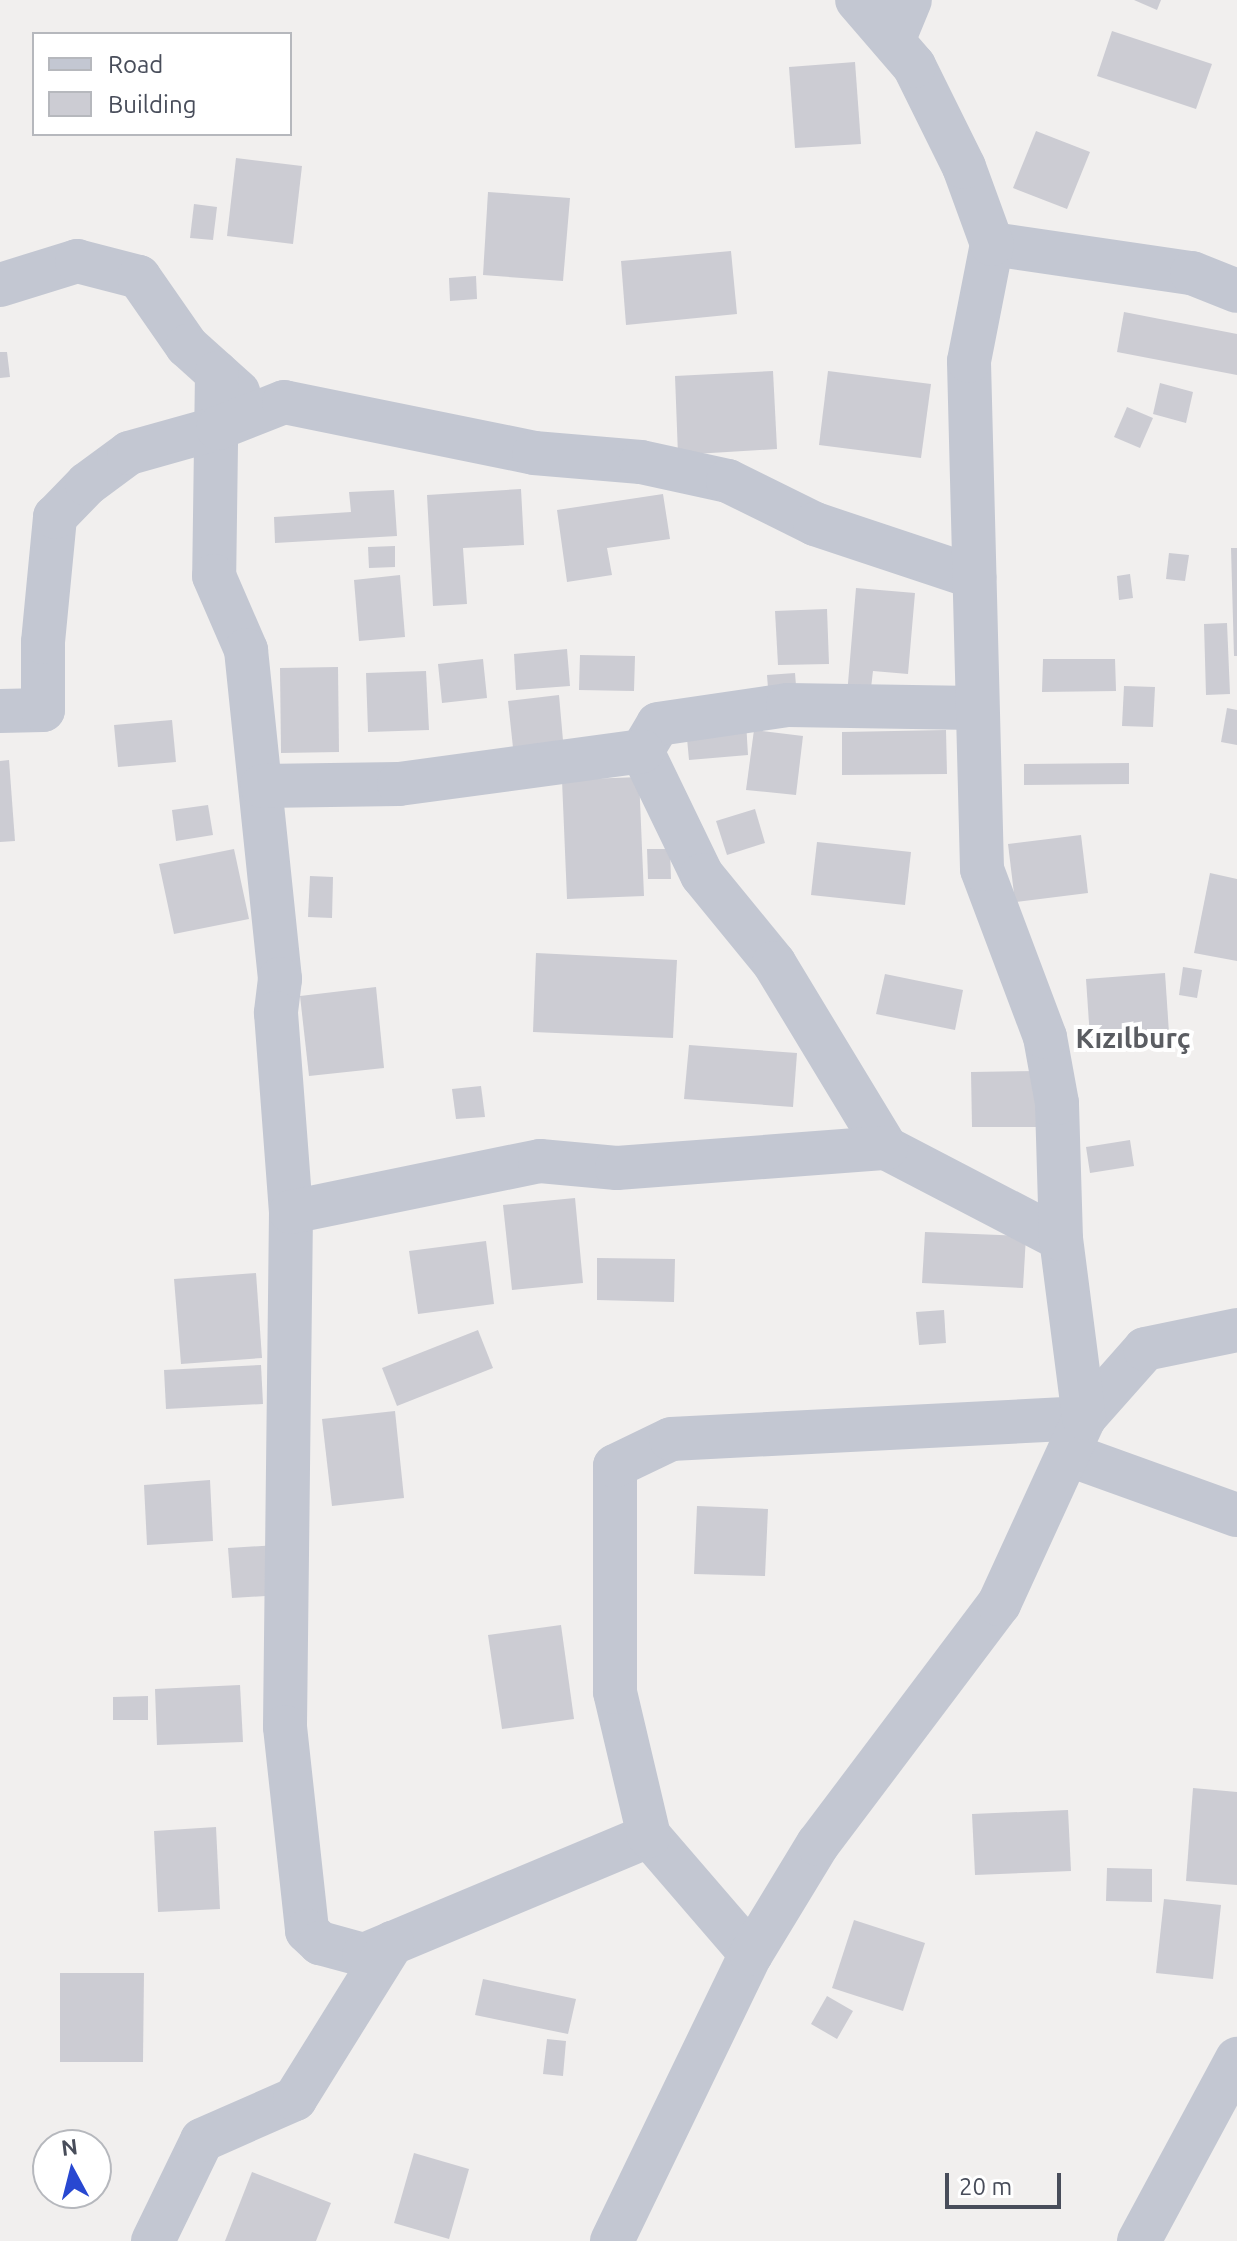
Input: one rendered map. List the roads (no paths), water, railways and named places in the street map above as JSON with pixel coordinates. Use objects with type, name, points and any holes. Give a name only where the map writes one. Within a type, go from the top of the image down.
[{"type":"street","points":[[857,0],[914,66],[964,167],[992,244],[969,361],[975,708],[982,869],[1045,1037],[1057,1103],[1061,1239],[1077,1437]]},
{"type":"street","points":[[893,41],[910,0]]},
{"type":"street","points":[[992,244],[1192,273],[1237,291]]},
{"type":"street","points":[[0,285],[77,261],[139,277],[187,346],[261,412]]},
{"type":"street","points":[[217,373],[214,576],[246,650],[280,979],[276,1013],[291,1212],[285,1727],[307,1931],[320,1943],[364,1955],[649,1836]]},
{"type":"street","points":[[0,711],[43,710],[43,642],[55,517],[87,484],[129,453],[218,428],[284,402],[534,453],[641,462],[728,481],[815,524],[974,577]]},
{"type":"street","points":[[642,751],[658,724],[788,705],[975,708]]},
{"type":"street","points":[[262,786],[399,784],[642,751]]},
{"type":"street","points":[[642,751],[702,875],[774,963],[886,1148],[1061,1239]]},
{"type":"street","points":[[291,1212],[540,1161],[617,1168],[886,1148]]},
{"type":"street","points":[[612,2241],[751,1954],[818,1844],[999,1604],[1077,1437],[1145,1349],[1237,1330]]},
{"type":"street","points":[[751,1954],[649,1836],[615,1692],[615,1466],[671,1439],[1077,1437],[1237,1515]]},
{"type":"street","points":[[153,2241],[202,2140],[295,2099],[392,1943]]},
{"type":"street","points":[[1139,2241],[1237,2059]]},
{"type":"district","name":"Kızılburç","points":[[1133,1038]]}]
